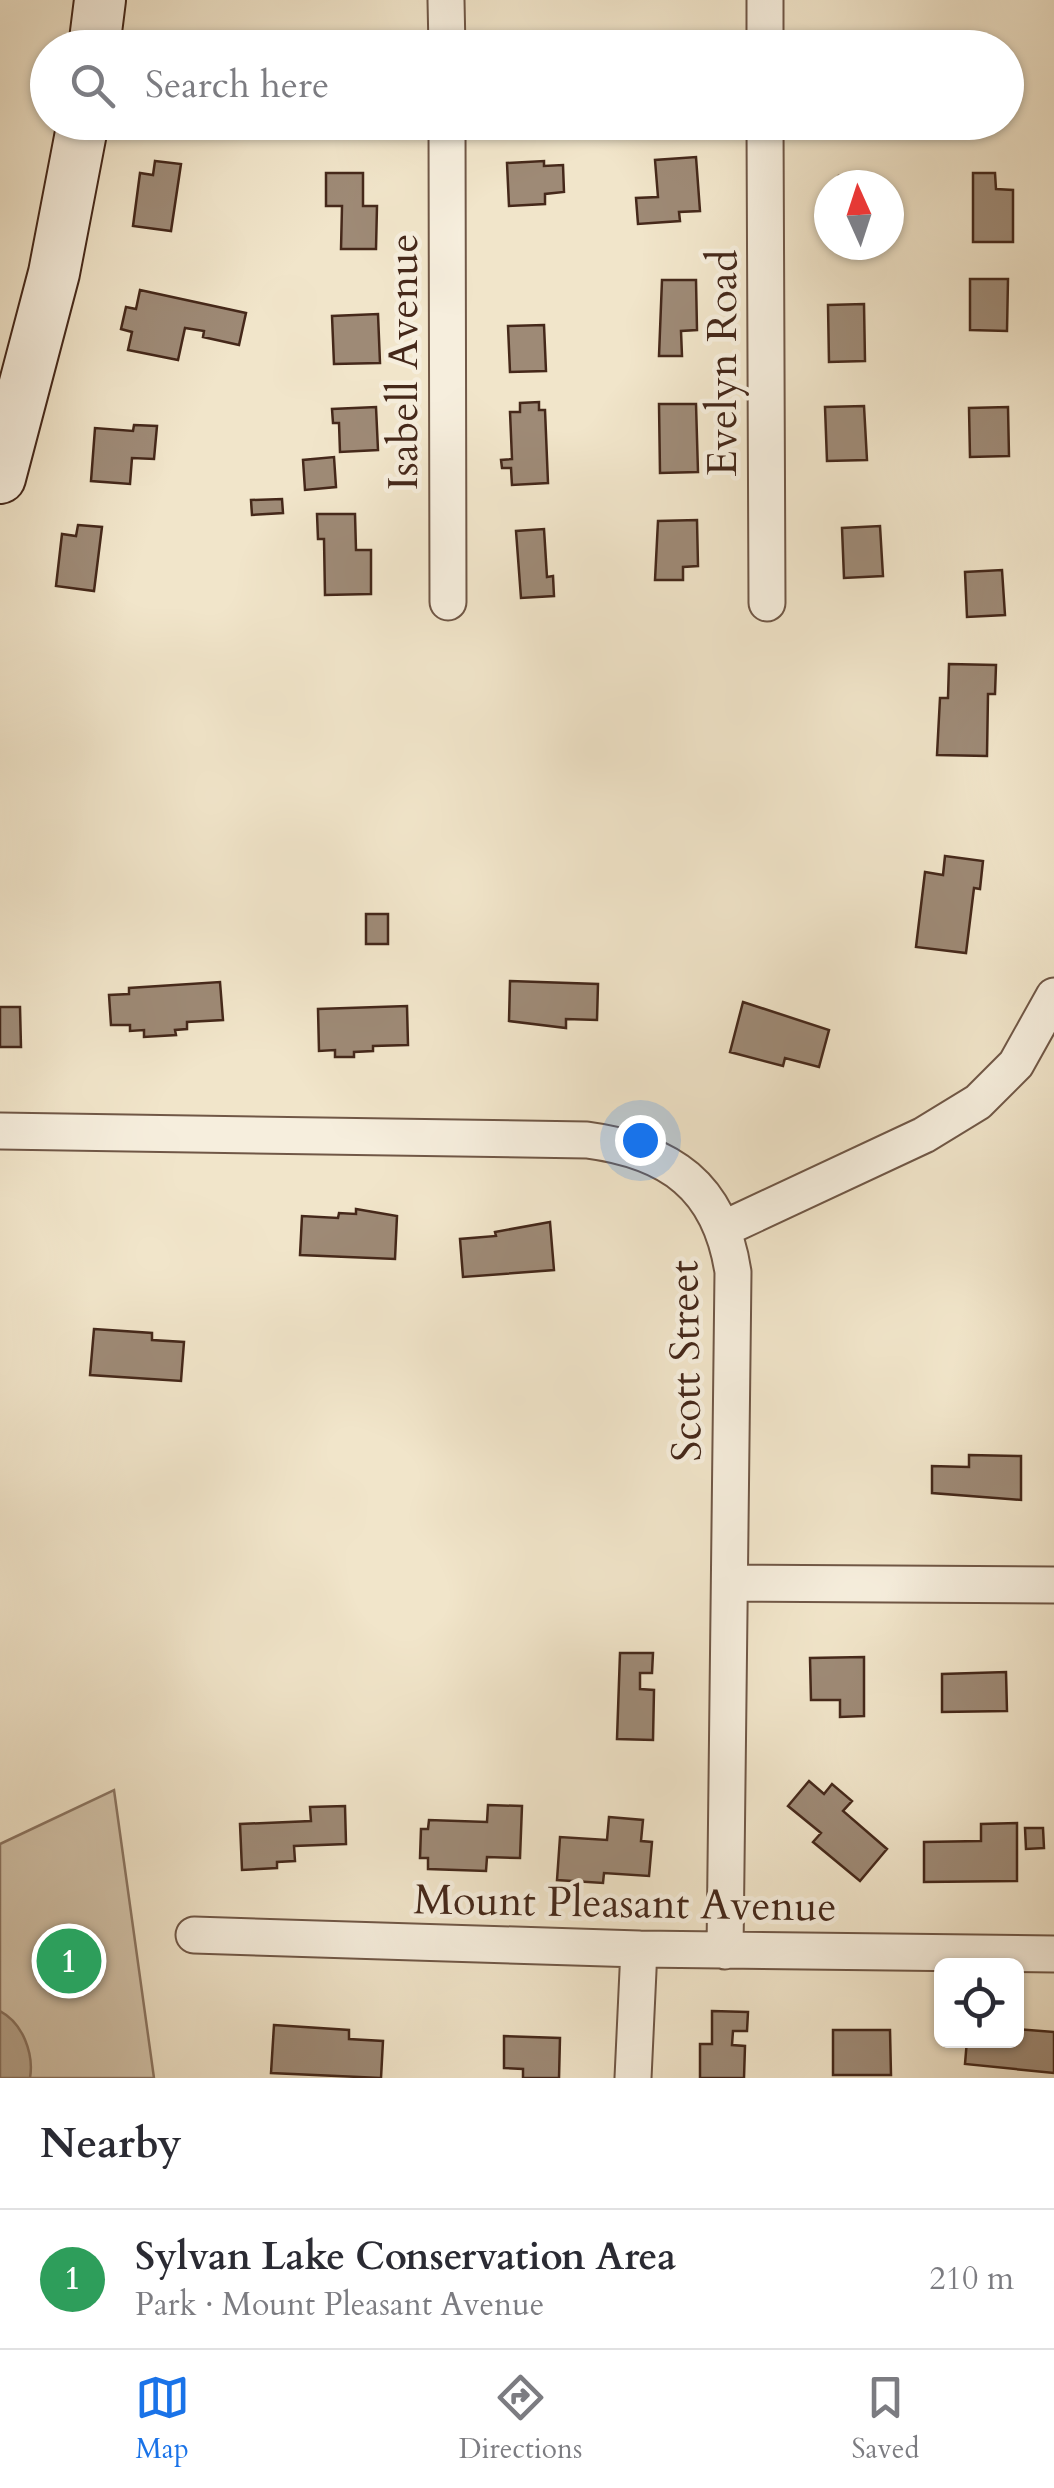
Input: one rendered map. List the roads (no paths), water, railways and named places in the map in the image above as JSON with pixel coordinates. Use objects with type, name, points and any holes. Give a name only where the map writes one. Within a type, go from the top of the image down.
[{"type":"main road","points":[[96,30],[100,0]]},
{"type":"main road","points":[[0,478],[54,273],[80,140]]},
{"type":"street","points":[[446,0],[446,30]]},
{"type":"street","points":[[765,0],[765,30]]},
{"type":"street","name":"Isabell Avenue","points":[[447,140],[448,602]]},
{"type":"street","name":"Evelyn Road","points":[[765,140],[768,604]]},
{"type":"street","points":[[724,1229],[924,1135],[978,1102],[1016,1064],[1054,996]]},
{"type":"street","name":"Scott Street","points":[[0,1130],[531,1137],[617,1144],[659,1158],[685,1175],[714,1210],[724,1229],[733,1272],[726,1950]]},
{"type":"street","points":[[730,1583],[1054,1585]]},
{"type":"street","name":"Mount Pleasant Avenue","points":[[194,1935],[639,1949],[1054,1954]]},
{"type":"street","points":[[633,2078],[639,1949]]},
{"type":"place","name":"Sylvan Lake Conservation Area","points":[[69,1961]]}]
